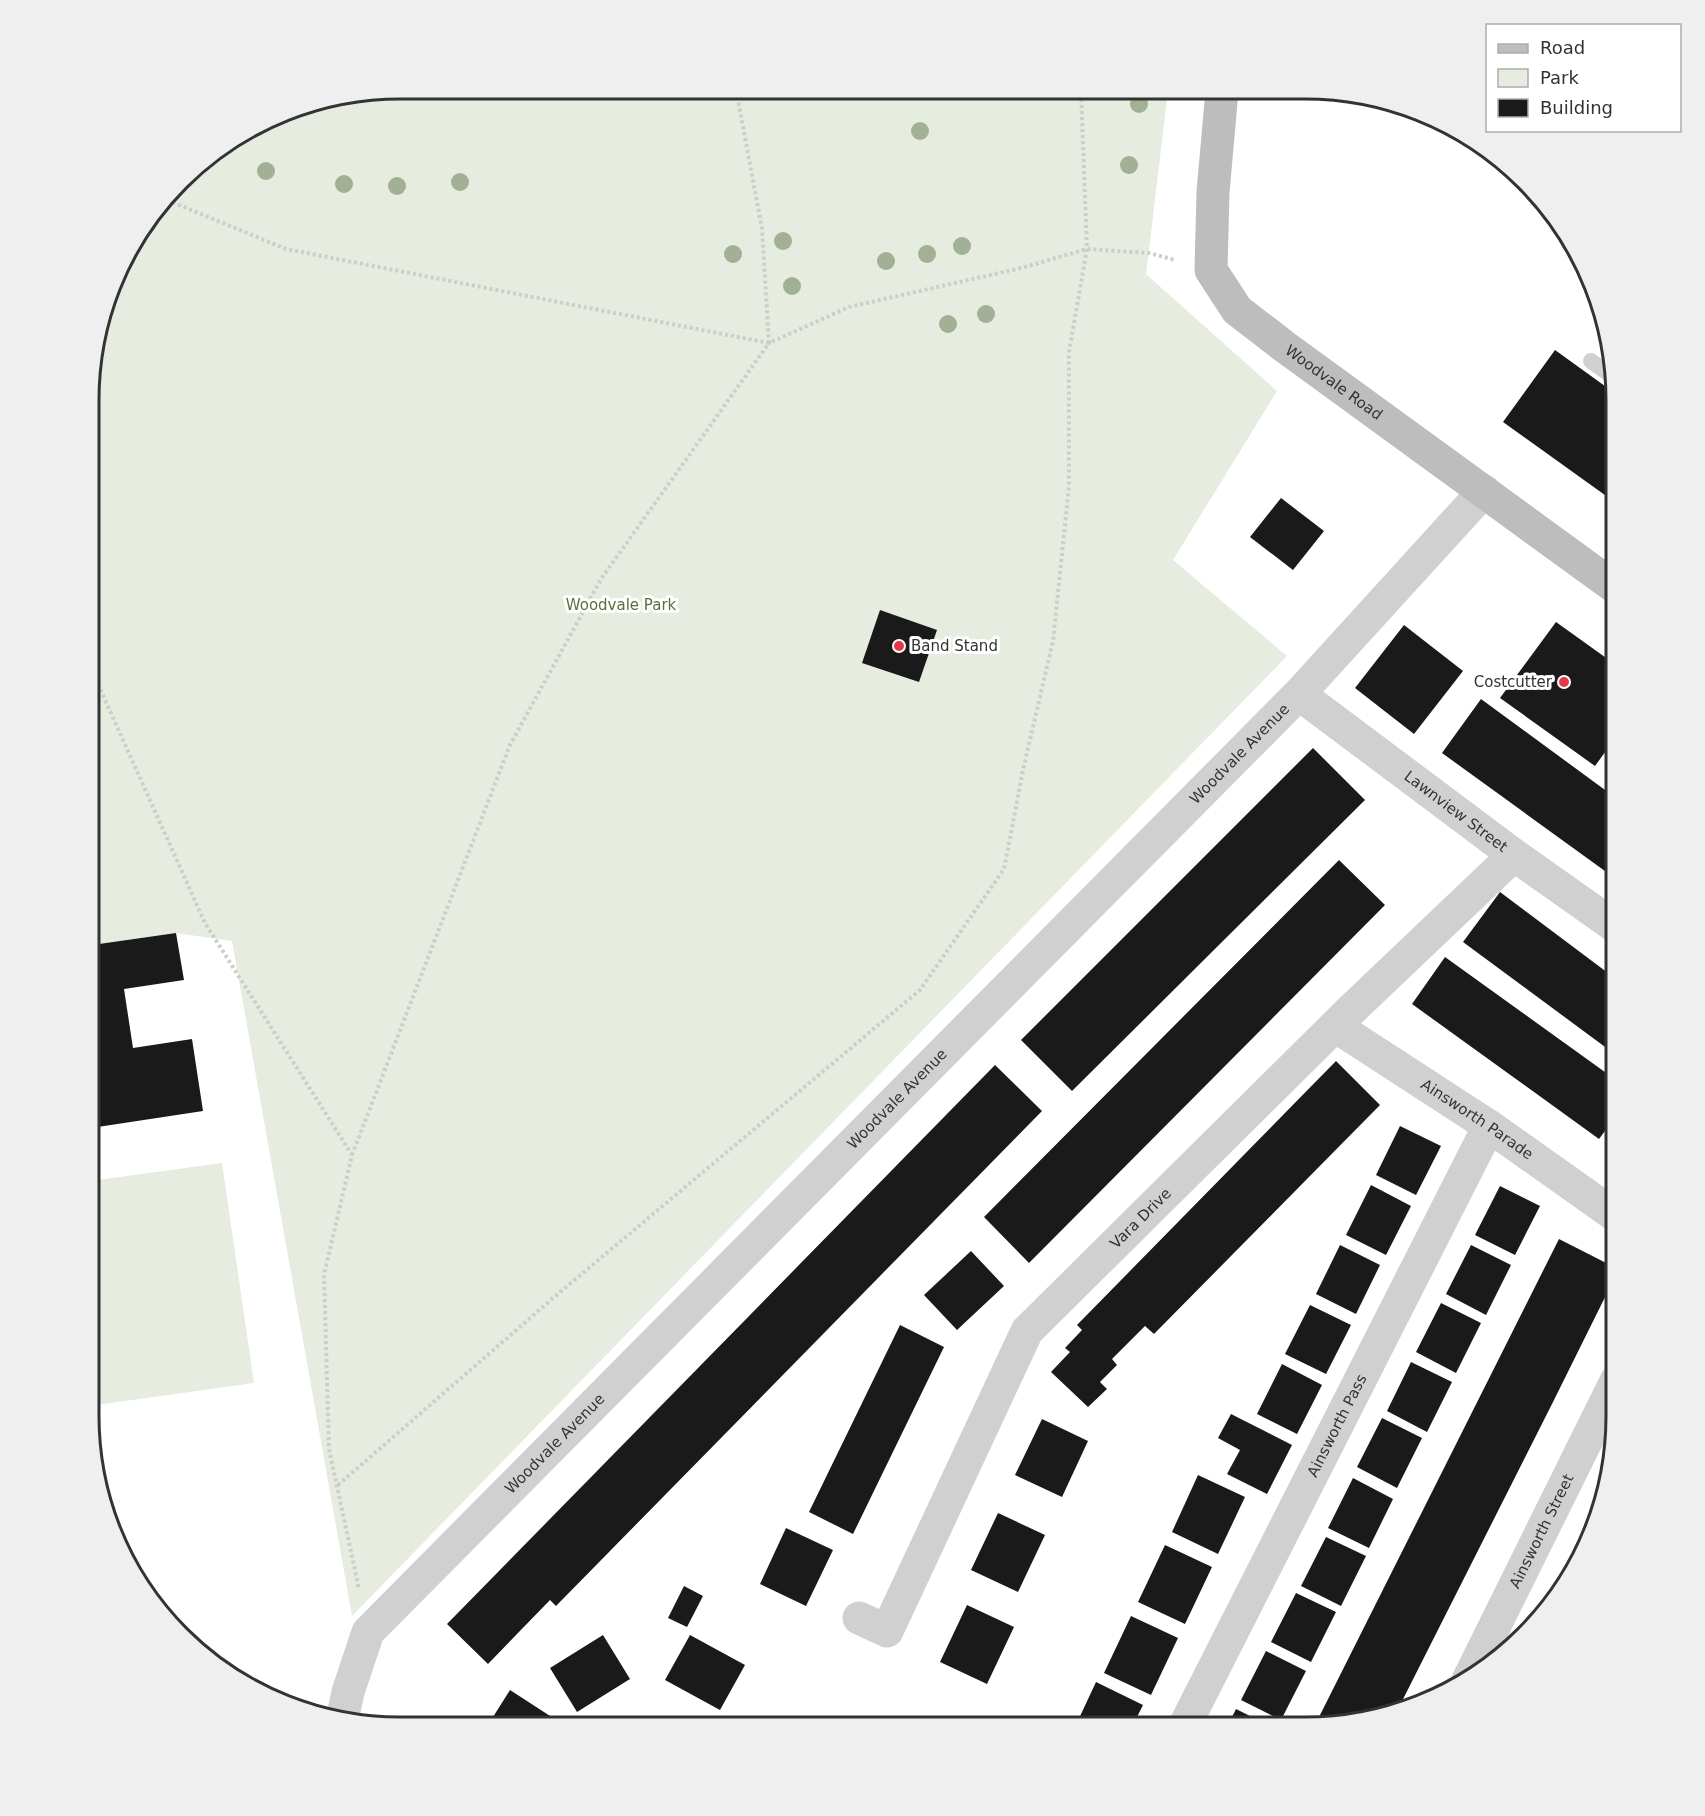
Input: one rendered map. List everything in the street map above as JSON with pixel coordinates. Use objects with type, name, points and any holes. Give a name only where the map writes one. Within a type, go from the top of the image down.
[{"type":"main road","points":[[1211,270],[1212,192],[1220,99]]},
{"type":"main road","name":"Woodvale Road","points":[[1211,270],[1237,310],[1606,581]]},
{"type":"street","name":"Woodvale Avenue","points":[[344,1711],[368,1632],[1299,694],[1484,491]]},
{"type":"street","name":"Lawnview Street","points":[[1299,694],[1514,855],[1606,920]]},
{"type":"street","name":"Vara Drive","points":[[859,1618],[887,1631],[1027,1331],[1335,1026],[1514,855]]},
{"type":"street","name":"Ainsworth Parade","points":[[1335,1026],[1489,1126],[1606,1209]]},
{"type":"street","name":"Ainsworth Pass","points":[[1189,1717],[1489,1126]]},
{"type":"street","name":"Ainsworth Street","points":[[1476,1663],[1606,1401]]},
{"type":"lane","points":[[1591,361],[1604,370]]},
{"type":"path","points":[[738,99],[762,229],[769,343]]},
{"type":"path","points":[[338,1485],[559,1293],[920,990],[1004,869],[1023,770],[1053,641],[1069,486],[1069,352],[1087,249],[1081,99]]},
{"type":"path","points":[[173,203],[286,249],[769,343]]},
{"type":"path","points":[[368,1632],[329,1449],[324,1275],[352,1155],[510,745],[601,579],[769,343],[849,307],[1021,268],[1087,249],[1149,253],[1211,270]]},
{"type":"path","points":[[99,686],[205,923],[352,1155]]},
{"type":"green space","name":"Woodvale Park","points":[[1167,99],[1146,274],[1277,391],[1173,560],[1287,656],[352,1616],[232,941],[176,933],[99,944],[100,381],[109,322],[122,285],[139,250],[161,217],[187,187],[217,161],[250,139],[285,122],[322,109],[381,100]]},
{"type":"green space","points":[[222,1163],[254,1383],[99,1405],[99,1180]]},
{"type":"building","points":[[1555,350],[1605,386],[1606,496],[1503,422]]},
{"type":"building","points":[[1281,498],[1324,531],[1293,570],[1250,537]]},
{"type":"building","name":"Band Stand","points":[[880,610],[937,630],[919,682],[862,663]]},
{"type":"building","name":"Costcutter","points":[[1556,622],[1606,658],[1606,751],[1595,766],[1500,698]]},
{"type":"building","points":[[1404,625],[1463,671],[1414,734],[1355,688]]},
{"type":"building","points":[[1481,699],[1606,791],[1606,872],[1442,753]]},
{"type":"building","points":[[1313,748],[1365,800],[1072,1091],[1021,1040]]},
{"type":"building","points":[[1339,860],[1385,905],[1029,1263],[984,1217]]},
{"type":"building","points":[[1500,892],[1606,972],[1606,1048],[1463,942]]},
{"type":"building","points":[[176,933],[184,980],[124,989],[133,1048],[192,1039],[203,1111],[99,1127],[99,944]]},
{"type":"building","points":[[1445,957],[1606,1073],[1606,1130],[1599,1139],[1412,1004]]},
{"type":"building","points":[[1336,1061],[1380,1105],[1154,1334],[1145,1326],[1112,1359],[1117,1365],[1100,1382],[1107,1389],[1088,1407],[1051,1372],[1070,1352],[1065,1348],[1082,1330],[1077,1325]]},
{"type":"building","points":[[995,1065],[1042,1111],[556,1606],[550,1600],[488,1664],[447,1624]]},
{"type":"building","points":[[1400,1126],[1441,1146],[1416,1195],[1376,1175]]},
{"type":"building","points":[[1371,1185],[1411,1206],[1386,1255],[1346,1235]]},
{"type":"building","points":[[1500,1186],[1540,1206],[1515,1255],[1475,1235]]},
{"type":"building","points":[[1559,1239],[1606,1263],[1606,1295],[1402,1701],[1363,1711],[1319,1716]]},
{"type":"building","points":[[1340,1245],[1380,1265],[1356,1314],[1316,1294]]},
{"type":"building","points":[[1471,1245],[1511,1265],[1486,1315],[1446,1294]]},
{"type":"building","points":[[971,1251],[1004,1286],[957,1330],[924,1295]]},
{"type":"building","points":[[1441,1303],[1481,1323],[1456,1373],[1416,1352]]},
{"type":"building","points":[[1310,1305],[1351,1325],[1326,1374],[1285,1354]]},
{"type":"building","points":[[900,1325],[944,1347],[853,1534],[809,1512]]},
{"type":"building","points":[[1411,1362],[1452,1382],[1427,1432],[1387,1411]]},
{"type":"building","points":[[1282,1364],[1322,1385],[1297,1434],[1257,1414]]},
{"type":"building","points":[[1231,1414],[1292,1445],[1267,1494],[1227,1474],[1240,1450],[1218,1438]]},
{"type":"building","points":[[1382,1418],[1422,1438],[1397,1488],[1357,1467]]},
{"type":"building","points":[[1042,1419],[1088,1441],[1062,1497],[1015,1475]]},
{"type":"building","points":[[1198,1475],[1245,1497],[1218,1554],[1172,1532]]},
{"type":"building","points":[[1353,1478],[1393,1499],[1369,1548],[1328,1528]]},
{"type":"building","points":[[998,1513],[1045,1535],[1018,1592],[971,1570]]},
{"type":"building","points":[[786,1528],[833,1550],[806,1606],[760,1584]]},
{"type":"building","points":[[1326,1537],[1366,1556],[1341,1606],[1301,1586]]},
{"type":"building","points":[[1165,1545],[1212,1567],[1185,1624],[1138,1602]]},
{"type":"building","points":[[684,1586],[703,1596],[687,1627],[668,1618]]},
{"type":"building","points":[[1296,1593],[1336,1612],[1311,1662],[1271,1642]]},
{"type":"building","points":[[967,1605],[1014,1627],[987,1684],[940,1662]]},
{"type":"building","points":[[1131,1616],[1178,1638],[1151,1695],[1104,1673]]},
{"type":"building","points":[[603,1635],[630,1679],[577,1712],[550,1668]]},
{"type":"building","points":[[690,1635],[745,1665],[720,1710],[665,1680]]},
{"type":"building","points":[[1266,1651],[1306,1671],[1283,1717],[1275,1717],[1241,1700]]},
{"type":"building","points":[[1096,1682],[1143,1705],[1137,1717],[1080,1717]]},
{"type":"building","points":[[510,1690],[552,1717],[493,1717]]},
{"type":"building","points":[[1236,1709],[1252,1717],[1232,1717]]},
{"type":"place","name":"Band Stand","points":[[899,646]]},
{"type":"place","name":"Costcutter","points":[[1564,682]]}]
